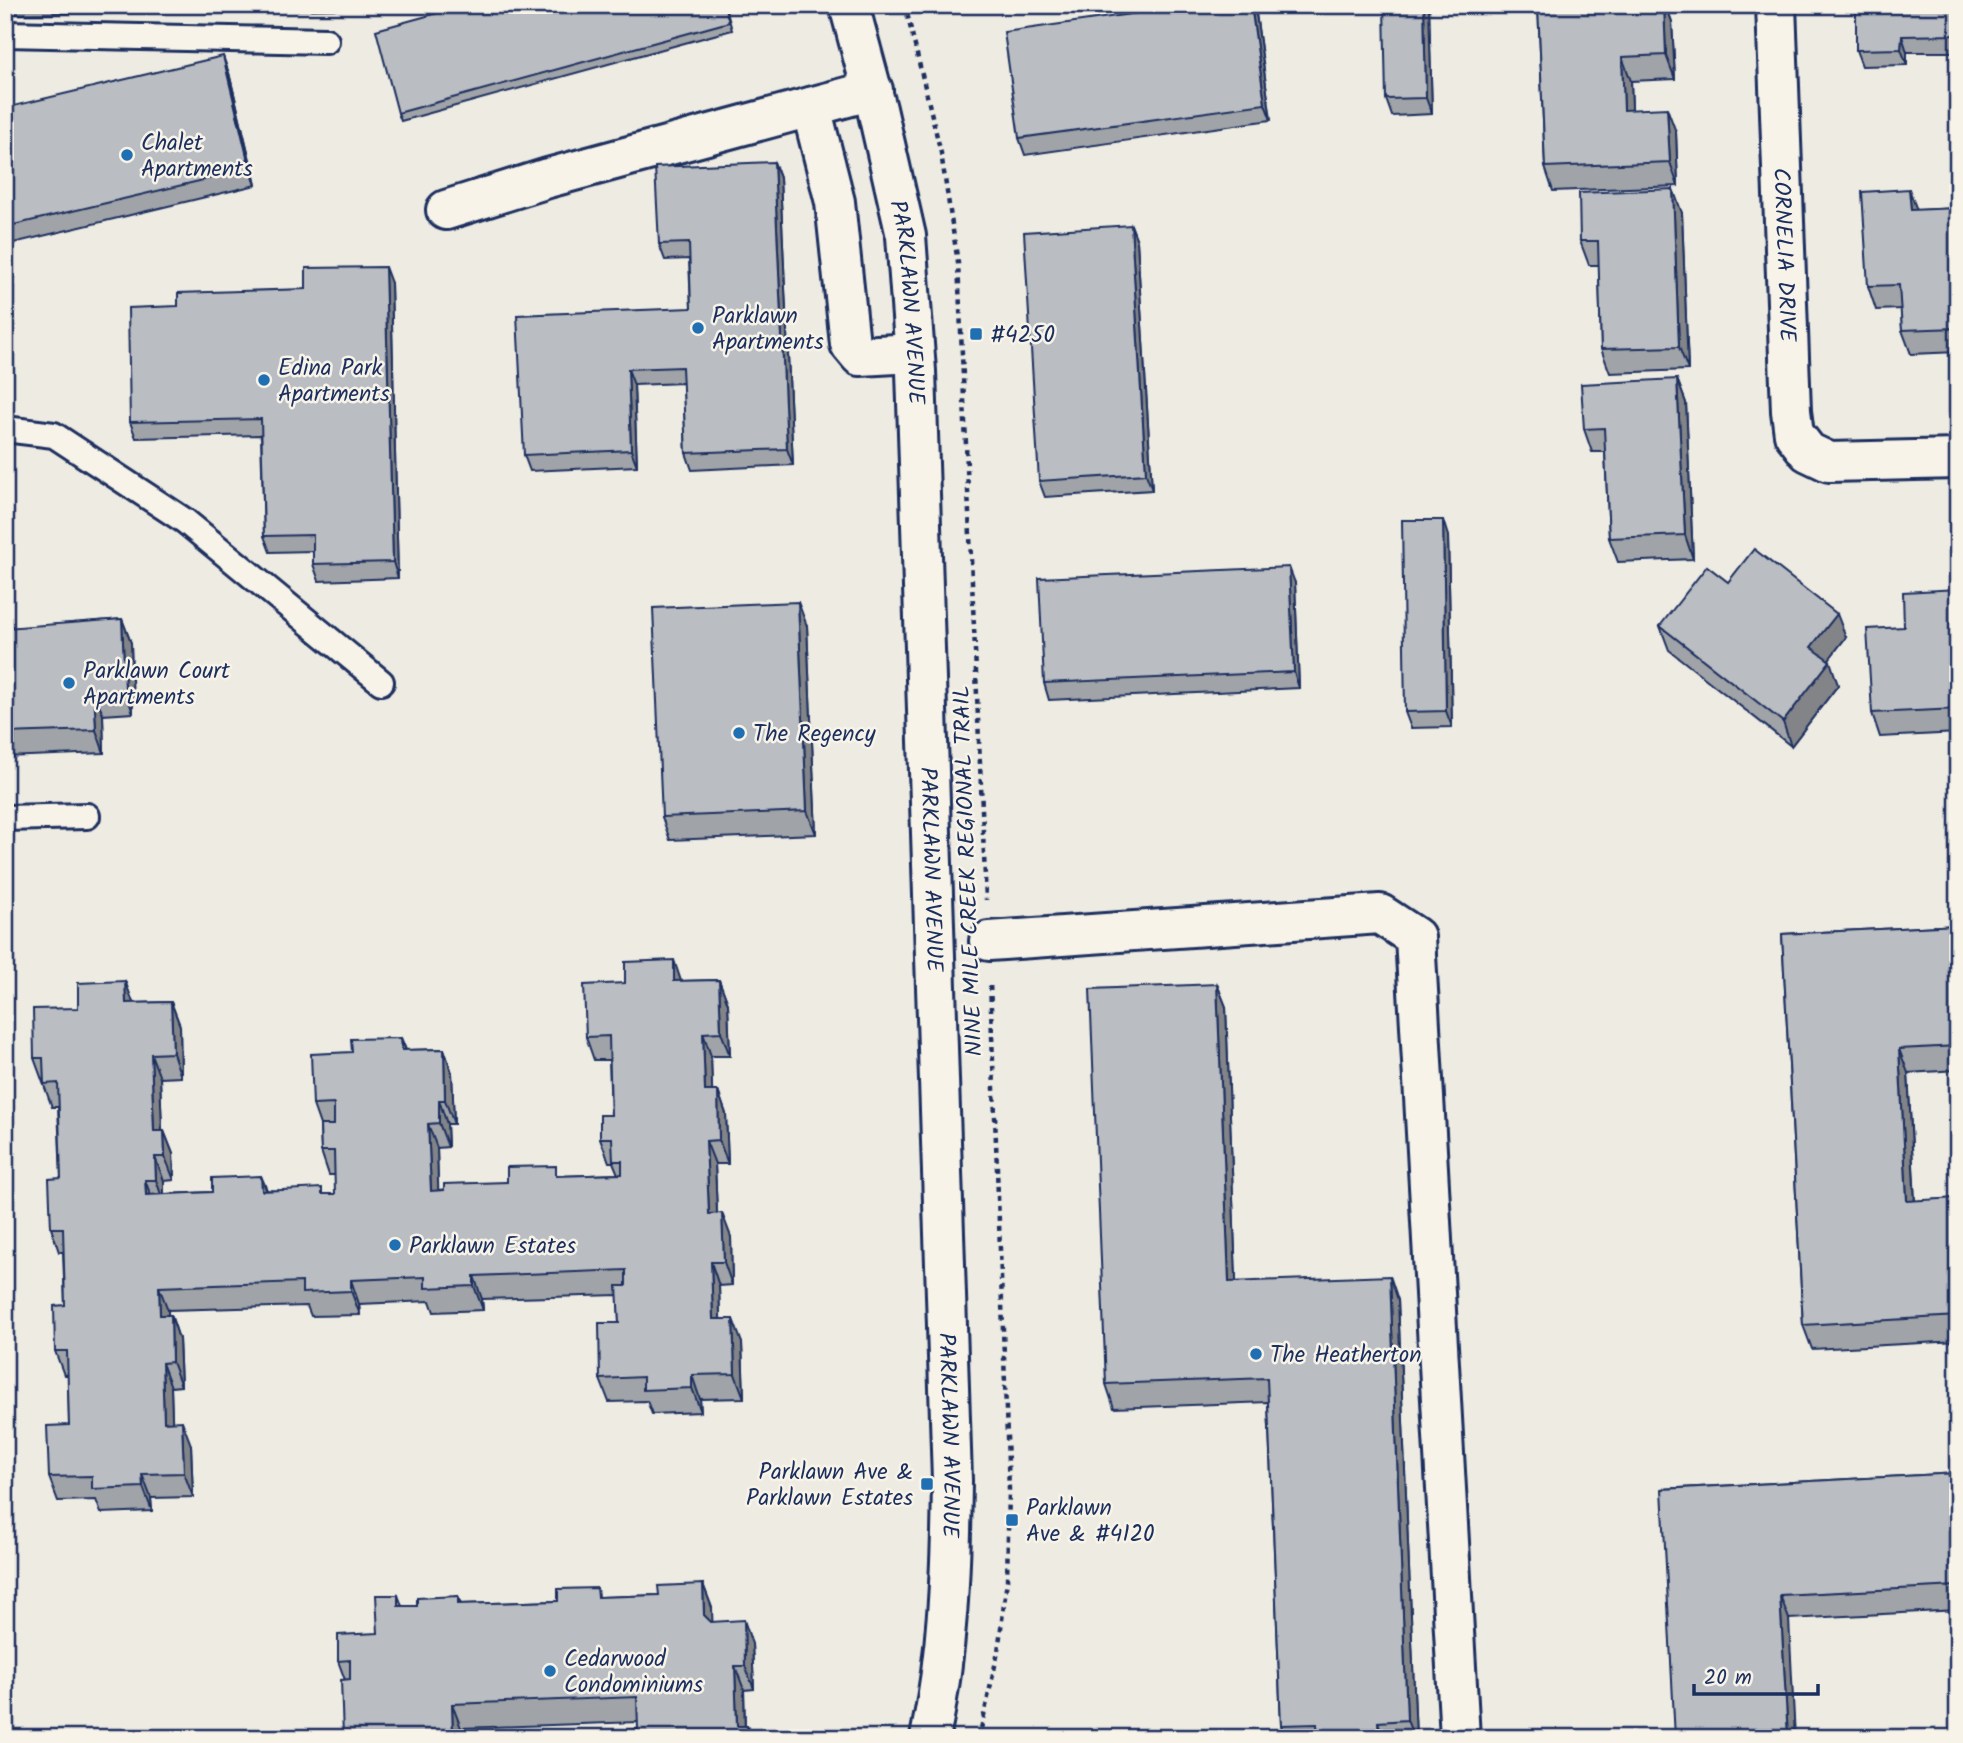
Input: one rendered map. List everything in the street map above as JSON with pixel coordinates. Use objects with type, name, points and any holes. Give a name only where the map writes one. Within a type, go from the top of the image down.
[{"type":"street","name":"PARKLAWN AVENUE","points":[[849,5],[873,90],[906,236],[914,353],[952,1480],[950,1589],[938,1698],[930,1738]]},
{"type":"street","name":"CORNELIA DRIVE","points":[[1776,5],[1794,434],[1808,452],[1829,462],[1958,458]]},
{"type":"street","points":[[446,210],[548,178],[873,90]]},
{"type":"street","points":[[811,107],[835,202],[850,344],[860,356],[914,353]]},
{"type":"street","points":[[989,941],[1380,914],[1415,937],[1460,1738]]},
{"type":"lane","points":[[5,34],[326,41]]},
{"type":"lane","points":[[5,429],[54,435],[185,521],[381,682]]},
{"type":"lane","points":[[5,818],[87,816]]},
{"type":"path","name":"NINE MILE CREEK REGIONAL TRAIL","points":[[905,5],[941,153],[958,263],[989,941],[1009,1490],[1007,1580],[998,1652],[979,1738]]},
{"type":"building","points":[[467,5],[724,5],[729,22],[398,113],[376,30]]},
{"type":"building","points":[[1194,5],[1251,5],[1265,104],[1019,138],[1004,32]]},
{"type":"building","points":[[1384,5],[1424,5],[1426,98],[1386,99]]},
{"type":"building","points":[[1538,5],[1664,5],[1666,55],[1622,57],[1624,110],[1667,108],[1670,162],[1545,167]]},
{"type":"building","points":[[1856,5],[1958,5],[1958,35],[1902,36],[1901,49],[1856,50]]},
{"type":"building","name":"Chalet Apartments","points":[[223,56],[250,169],[5,227],[5,108]]},
{"type":"building","name":"Parklawn Apartments","points":[[774,162],[787,449],[686,453],[682,367],[628,369],[631,450],[524,455],[517,315],[691,308],[689,243],[659,244],[655,167]]},
{"type":"building","points":[[1673,189],[1679,347],[1601,349],[1598,241],[1580,241],[1579,193]]},
{"type":"building","points":[[1909,189],[1911,210],[1958,208],[1958,328],[1902,330],[1899,285],[1868,286],[1862,192]]},
{"type":"building","points":[[1131,225],[1146,474],[1039,481],[1024,232]]},
{"type":"building","name":"Edina Park Apartments","points":[[385,267],[393,562],[313,564],[313,535],[264,536],[261,419],[130,422],[128,308],[178,306],[178,293],[306,289],[306,268]]},
{"type":"building","points":[[1677,379],[1685,535],[1609,538],[1604,428],[1584,429],[1581,384]]},
{"type":"building","points":[[1402,520],[1443,520],[1446,711],[1405,712]]},
{"type":"building","points":[[1754,549],[1837,614],[1811,647],[1830,661],[1783,722],[1660,626],[1707,566],[1728,582]]},
{"type":"building","points":[[1289,567],[1294,672],[1044,683],[1039,578]]},
{"type":"building","points":[[1958,589],[1958,709],[1872,713],[1867,629],[1904,627],[1903,592]]},
{"type":"building","name":"The Regency","points":[[798,602],[807,811],[662,817],[653,608]]},
{"type":"building","name":"Parklawn Court Apartments","points":[[5,608],[6,628],[122,619],[125,690],[94,691],[96,730],[5,733]]},
{"type":"building","points":[[1958,925],[1958,1046],[1899,1049],[1907,1201],[1958,1198],[1958,1316],[1803,1325],[1782,934]]},
{"type":"building","name":"Parklawn Estates","points":[[674,960],[674,981],[719,980],[721,1032],[703,1033],[705,1091],[718,1091],[719,1140],[706,1141],[709,1214],[722,1213],[724,1262],[711,1262],[713,1319],[733,1319],[735,1374],[692,1375],[692,1388],[643,1390],[643,1377],[600,1379],[599,1323],[619,1323],[617,1286],[626,1286],[626,1270],[474,1276],[474,1286],[425,1288],[425,1277],[351,1280],[351,1291],[302,1293],[302,1282],[159,1287],[160,1315],[171,1315],[172,1362],[162,1363],[164,1422],[182,1421],[184,1473],[142,1474],[143,1487],[92,1489],[92,1476],[49,1477],[47,1426],[69,1425],[67,1351],[55,1351],[54,1306],[65,1305],[63,1228],[51,1228],[49,1179],[61,1178],[58,1083],[44,1084],[43,1058],[34,1058],[33,1009],[78,1008],[78,983],[125,981],[126,1003],[171,1002],[173,1053],[151,1054],[154,1131],[164,1131],[165,1157],[155,1157],[156,1180],[145,1180],[146,1195],[212,1192],[212,1178],[261,1176],[262,1191],[322,1188],[322,1194],[335,1194],[334,1151],[321,1151],[320,1125],[334,1125],[334,1104],[313,1105],[311,1054],[352,1052],[351,1039],[401,1038],[402,1050],[444,1049],[445,1100],[439,1100],[439,1123],[428,1124],[431,1191],[444,1190],[444,1184],[507,1182],[507,1167],[556,1166],[556,1176],[622,1174],[622,1161],[613,1161],[612,1138],[600,1138],[600,1115],[611,1115],[609,1036],[586,1037],[584,985],[625,983],[625,962]]},
{"type":"building","name":"The Heatherton","points":[[1217,984],[1229,1282],[1390,1276],[1407,1720],[1378,1722],[1379,1738],[1318,1738],[1317,1724],[1281,1725],[1267,1378],[1106,1384],[1090,989]]},
{"type":"building","points":[[1958,1473],[1958,1586],[1780,1595],[1788,1738],[1675,1738],[1662,1489]]},
{"type":"building","name":"Cedarwood Condominiums","points":[[703,1584],[704,1615],[711,1622],[744,1620],[745,1666],[735,1666],[737,1726],[747,1726],[748,1738],[628,1738],[628,1730],[638,1729],[637,1697],[452,1704],[453,1738],[343,1736],[341,1680],[350,1679],[350,1660],[338,1661],[338,1635],[378,1633],[376,1595],[398,1595],[398,1606],[417,1606],[417,1598],[458,1596],[458,1604],[558,1601],[558,1589],[597,1588],[598,1597],[659,1595],[658,1586]]},
{"type":"place","name":"Chalet Apartments","points":[[127,155]]},
{"type":"place","name":"Parklawn Apartments","points":[[698,328]]},
{"type":"place","name":"#4250","points":[[976,334]]},
{"type":"place","name":"Edina Park Apartments","points":[[264,380]]},
{"type":"place","name":"Parklawn Court Apartments","points":[[69,683]]},
{"type":"place","name":"The Regency","points":[[739,733]]},
{"type":"place","name":"Parklawn Estates","points":[[395,1245]]},
{"type":"place","name":"The Heatherton","points":[[1256,1354]]},
{"type":"place","name":"Parklawn Ave & Parklawn Estates","points":[[927,1484]]},
{"type":"place","name":"Parklawn Ave & #4120","points":[[1012,1520]]},
{"type":"place","name":"Cedarwood Condominiums","points":[[550,1671]]}]
